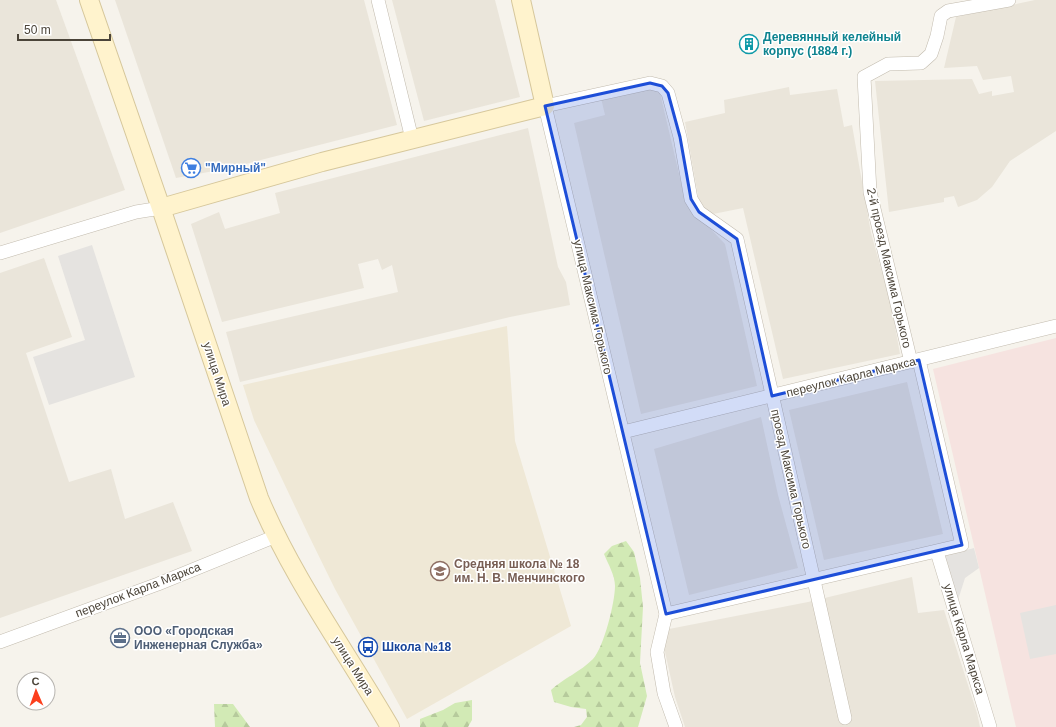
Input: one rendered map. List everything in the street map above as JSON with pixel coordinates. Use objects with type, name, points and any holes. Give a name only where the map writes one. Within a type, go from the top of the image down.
[{"type":"main road","name":"улица Мира","points":[[89,0],[254,485],[276,536],[323,618],[390,727]]},
{"type":"main road","name":"улица Максима Горького","points":[[521,0],[545,106]]},
{"type":"main road","points":[[161,208],[322,162],[545,106]]},
{"type":"street","points":[[378,0],[412,139]]},
{"type":"street","name":"2-й проезд Максима Горького","points":[[937,552],[962,545],[870,192],[864,77],[888,64],[921,63],[931,54],[937,36],[941,16],[948,11],[1009,0]]},
{"type":"street","name":"проезд Максима Горького","points":[[545,106],[650,84],[662,86],[668,93],[678,130],[690,199],[699,212],[736,239],[845,718]]},
{"type":"street","name":"улица Максима Горького","points":[[545,106],[666,614]]},
{"type":"street","points":[[0,253],[136,212],[161,208]]},
{"type":"street","name":"переулок Карла Маркса","points":[[623,432],[1056,326]]},
{"type":"street","name":"переулок Карла Маркса","points":[[0,642],[158,584],[276,536]]},
{"type":"street","points":[[676,727],[664,693],[657,652],[666,614],[937,552]]},
{"type":"street","name":"улица Карла Маркса","points":[[937,552],[990,727]]},
{"type":"highlighted area","points":[[650,83],[662,86],[668,93],[680,137],[691,199],[699,212],[737,239],[772,396],[919,360],[962,545],[666,614],[545,106]]},
{"type":"shaded area","points":[[0,0],[56,0],[125,190],[0,233]]},
{"type":"shaded area","points":[[115,0],[364,0],[397,125],[230,168],[176,178]]},
{"type":"shaded area","points":[[392,0],[495,0],[520,97],[424,121]]},
{"type":"shaded area","points":[[1035,0],[1056,0],[1056,131],[1010,161],[992,187],[977,200],[958,207],[954,196],[944,198],[944,202],[889,212],[875,81],[972,79],[979,94],[992,91],[992,96],[1014,92],[1011,76],[983,80],[977,66],[944,68],[956,17]]},
{"type":"shaded area","points":[[652,87],[660,93],[684,195],[697,215],[725,244],[757,386],[641,414],[574,123],[605,115],[601,98]]},
{"type":"shaded area","points":[[789,87],[790,95],[837,89],[844,127],[852,125],[871,233],[891,304],[900,354],[783,379],[743,208],[708,215],[699,202],[685,122],[725,113],[724,100]]},
{"type":"shaded area","points":[[528,128],[558,267],[566,282],[570,305],[510,317],[240,382],[226,332],[398,292],[392,265],[382,270],[378,259],[358,264],[364,288],[222,322],[191,224],[219,212],[225,229],[280,213],[275,193]]},
{"type":"shaded area","points":[[92,245],[135,377],[49,405],[33,357],[85,340],[58,256]]},
{"type":"shaded area","points":[[44,258],[72,337],[26,353],[69,482],[111,469],[125,519],[173,502],[192,551],[0,618],[0,273]]},
{"type":"shaded area","points":[[507,326],[515,441],[571,626],[407,719],[335,589],[254,420],[243,385]]},
{"type":"shaded area","points":[[1056,338],[1056,727],[1016,727],[933,369]]},
{"type":"shaded area","points":[[907,382],[943,534],[824,560],[789,410]]},
{"type":"shaded area","points":[[761,417],[778,495],[798,568],[689,595],[654,449]]},
{"type":"shaded area","points":[[974,548],[979,568],[965,578],[958,600],[945,556]]},
{"type":"shaded area","points":[[912,577],[918,613],[944,610],[977,713],[980,727],[685,727],[675,697],[663,643],[669,629],[808,602]]},
{"type":"shaded area","points":[[1056,605],[1056,654],[1030,659],[1020,613]]},
{"type":"green space","points":[[626,541],[634,552],[640,578],[643,607],[640,663],[647,696],[638,727],[574,727],[581,725],[587,717],[586,709],[571,707],[554,702],[551,690],[588,664],[597,653],[605,635],[615,593],[614,578],[604,554],[612,546]]},
{"type":"green space","points":[[472,700],[472,720],[468,727],[420,727],[420,719],[443,710],[455,703]]},
{"type":"green space","points":[[214,704],[233,704],[250,727],[215,727]]},
{"type":"place","name":"Деревянный келейный корпус (1884 г.)","points":[[749,44]]},
{"type":"place","name":"\"Мирный\"","points":[[191,168]]},
{"type":"place","name":"Средняя школа № 18 им. Н. В. Менчинского","points":[[440,571]]},
{"type":"place","name":"ООО «Городская Инженерная Служба»","points":[[120,638]]},
{"type":"place","name":"Школа №18","points":[[368,647]]}]
